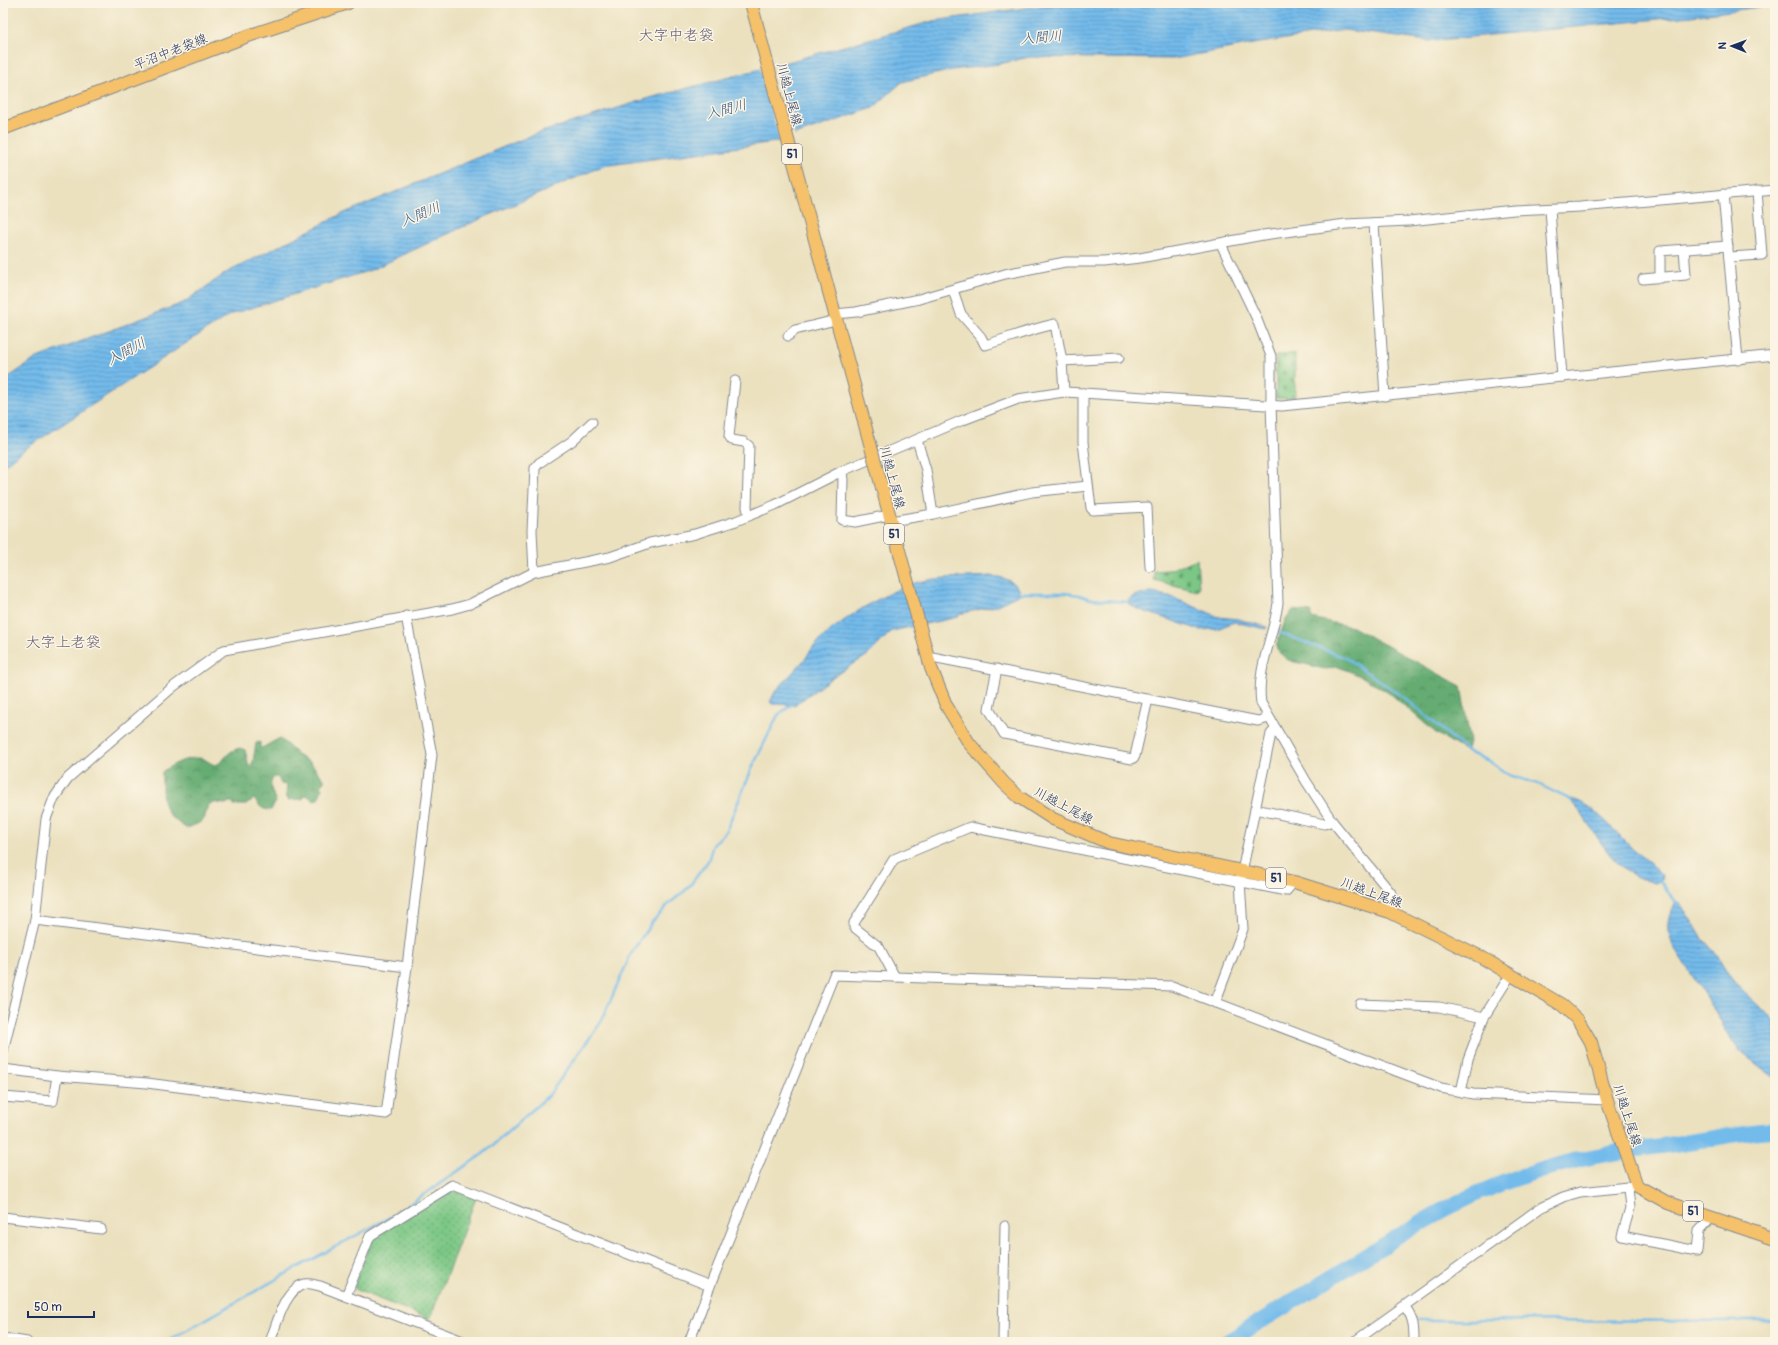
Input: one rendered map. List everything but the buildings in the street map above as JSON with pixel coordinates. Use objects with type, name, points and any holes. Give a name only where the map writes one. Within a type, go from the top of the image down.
[{"type":"main road","name":"平沼中老袋線","points":[[3,129],[248,36],[348,3]]},
{"type":"main road","name":"川越上尾線","points":[[751,3],[842,344],[928,656],[953,720],[987,766],[1019,797],[1053,819],[1109,843],[1241,876],[1294,882],[1390,912],[1452,941],[1562,1005],[1578,1020],[1591,1042],[1607,1100],[1628,1163],[1633,1187]]},
{"type":"main road","name":"51","points":[[1633,1187],[1662,1200],[1711,1218],[1775,1239]]},
{"type":"street","points":[[788,336],[795,330],[834,313],[856,312],[919,299],[1005,274],[1065,262],[1104,262],[1221,244],[1263,235],[1346,224],[1374,223],[1775,190]]},
{"type":"street","points":[[1729,257],[1762,255],[1757,191]]},
{"type":"street","points":[[1723,194],[1738,360]]},
{"type":"street","points":[[1550,209],[1562,377]]},
{"type":"street","points":[[1374,223],[1385,396]]},
{"type":"street","points":[[1221,244],[1256,317],[1271,356],[1271,405],[1278,603],[1276,623],[1260,677],[1259,688],[1261,703],[1332,821],[1391,894],[1390,912]]},
{"type":"street","points":[[1660,278],[1660,252],[1728,246]]},
{"type":"street","points":[[1644,279],[1686,275],[1684,249]]},
{"type":"street","points":[[953,290],[961,314],[981,337],[985,345],[1025,333],[1032,328],[1055,324],[1062,360],[1064,392]]},
{"type":"street","points":[[3,1051],[36,920],[43,837],[46,819],[54,798],[68,778],[173,687],[212,657],[231,648],[314,634],[470,604],[534,572],[610,557],[650,543],[714,528],[775,506],[842,471],[963,420],[1018,399],[1064,392],[1282,406],[1775,355]]},
{"type":"street","points":[[1062,360],[1118,358]]},
{"type":"street","points":[[735,382],[729,436],[732,440],[744,442],[749,446],[747,507],[749,516]]},
{"type":"street","points":[[1083,393],[1083,442],[1091,508],[1093,510],[1147,508],[1150,567]]},
{"type":"street","points":[[534,572],[532,532],[535,468],[539,463],[572,441],[592,422]]},
{"type":"street","points":[[917,440],[926,470],[933,514]]},
{"type":"street","points":[[842,471],[842,520],[855,522],[933,514],[1032,492],[1088,486]]},
{"type":"street","points":[[3,1069],[57,1076],[147,1083],[386,1114],[432,755],[406,616]]},
{"type":"street","points":[[928,656],[1258,721],[1269,718]]},
{"type":"street","points":[[997,669],[989,709],[1004,734],[1132,759],[1135,756],[1148,699]]},
{"type":"street","points":[[1215,1003],[1243,929],[1241,876],[1271,734],[1276,729]]},
{"type":"street","points":[[1255,809],[1324,824],[1332,821]]},
{"type":"street","points":[[894,977],[879,947],[854,927],[854,923],[894,859],[970,827],[1241,876]]},
{"type":"street","points":[[36,920],[406,967]]},
{"type":"street","points":[[1460,1092],[1468,1059],[1484,1017],[1511,974]]},
{"type":"street","points":[[689,1342],[831,979],[834,975],[1172,986],[1422,1081],[1460,1092],[1607,1100]]},
{"type":"street","points":[[1360,1004],[1439,1007],[1484,1017]]},
{"type":"street","points":[[3,1097],[53,1101],[57,1076]]},
{"type":"street","points":[[346,1296],[370,1236],[452,1185],[710,1286]]},
{"type":"street","points":[[1354,1342],[1405,1307],[1540,1208],[1563,1196],[1580,1192],[1633,1187],[1630,1208],[1622,1236],[1697,1251],[1699,1230],[1711,1218]]},
{"type":"street","points":[[3,1217],[101,1229]]},
{"type":"street","points":[[1003,1342],[1005,1226]]},
{"type":"street","points":[[270,1342],[285,1302],[298,1287],[305,1284],[320,1286],[465,1342]]},
{"type":"street","points":[[1405,1307],[1411,1313],[1414,1324],[1414,1342]]},
{"type":"street","points":[[3,1338],[27,1342]]},
{"type":"green space","points":[[1295,353],[1295,399],[1276,398],[1276,356]]},
{"type":"green space","points":[[1197,559],[1199,588],[1197,591],[1154,580],[1154,571],[1169,570]]},
{"type":"green space","points":[[1293,610],[1311,612],[1311,618],[1352,627],[1461,686],[1470,740],[1466,751],[1436,733],[1392,695],[1361,676],[1336,666],[1329,669],[1286,659],[1276,647],[1285,621]]},
{"type":"green space","points":[[278,739],[281,739],[300,757],[310,762],[324,779],[324,782],[320,786],[322,789],[318,799],[313,800],[307,795],[302,799],[288,800],[286,795],[287,785],[281,784],[278,777],[274,777],[271,786],[276,802],[271,810],[263,808],[254,799],[246,805],[234,805],[233,802],[226,804],[213,803],[207,807],[203,820],[196,825],[186,828],[167,811],[164,804],[162,782],[162,772],[166,769],[176,763],[193,758],[204,759],[215,765],[219,764],[228,754],[240,748],[245,750],[249,767],[253,762],[256,743],[260,742],[260,748],[262,748]]},
{"type":"green space","points":[[452,1189],[476,1198],[430,1319],[356,1290],[354,1286],[372,1238]]},
{"type":"water","name":"入間川","points":[[1084,3],[1775,3],[1775,5],[1691,16],[1428,41],[1344,30],[1253,44],[1173,59],[1029,57],[999,64],[952,70],[902,82],[873,108],[775,142],[603,166],[469,224],[371,270],[229,315],[22,451],[3,466],[3,381],[37,358],[183,303],[226,273],[342,214],[535,134],[650,98],[795,60],[933,21],[1040,6]]},
{"type":"water","points":[[991,576],[1009,580],[1016,586],[1020,594],[995,606],[959,614],[958,617],[892,631],[868,655],[834,676],[795,705],[772,704],[770,702],[775,692],[824,636],[854,613],[871,603],[903,587],[915,583],[943,578]]},
{"type":"water","points":[[1151,593],[1169,596],[1219,617],[1238,619],[1267,627],[1266,629],[1234,622],[1217,629],[1200,630],[1137,609],[1127,602],[1135,595]]},
{"type":"water","points":[[1571,799],[1589,807],[1606,821],[1636,852],[1662,875],[1661,880],[1655,883],[1635,876],[1615,860],[1607,851]]},
{"type":"water","points":[[1676,902],[1680,903],[1703,939],[1717,955],[1734,983],[1775,1021],[1775,1078],[1738,1050],[1712,1006],[1673,946],[1669,934],[1669,924]]},
{"type":"pier","points":[[776,63],[795,137],[780,142],[760,67]]},
{"type":"waterway","points":[[1020,593],[1065,593],[1091,599],[1127,602]]},
{"type":"waterway","points":[[1275,631],[1346,658],[1406,699],[1470,753],[1489,761],[1509,775],[1538,784],[1573,801]]},
{"type":"waterway","points":[[166,1342],[298,1267],[394,1215],[483,1154],[549,1095],[601,1022],[631,954],[652,922],[670,903],[688,888],[708,861],[713,845],[726,831],[753,766],[778,715],[791,705]]},
{"type":"waterway","points":[[1658,878],[1676,902]]},
{"type":"waterway","points":[[1227,1342],[1420,1223],[1457,1203],[1495,1186],[1554,1166],[1602,1155],[1742,1133],[1775,1130]]},
{"type":"waterway","points":[[1419,1320],[1775,1321]]},
{"type":"district","name":"大字中老袋","points":[[676,35]]},
{"type":"district","name":"大字上老袋","points":[[63,642]]}]
